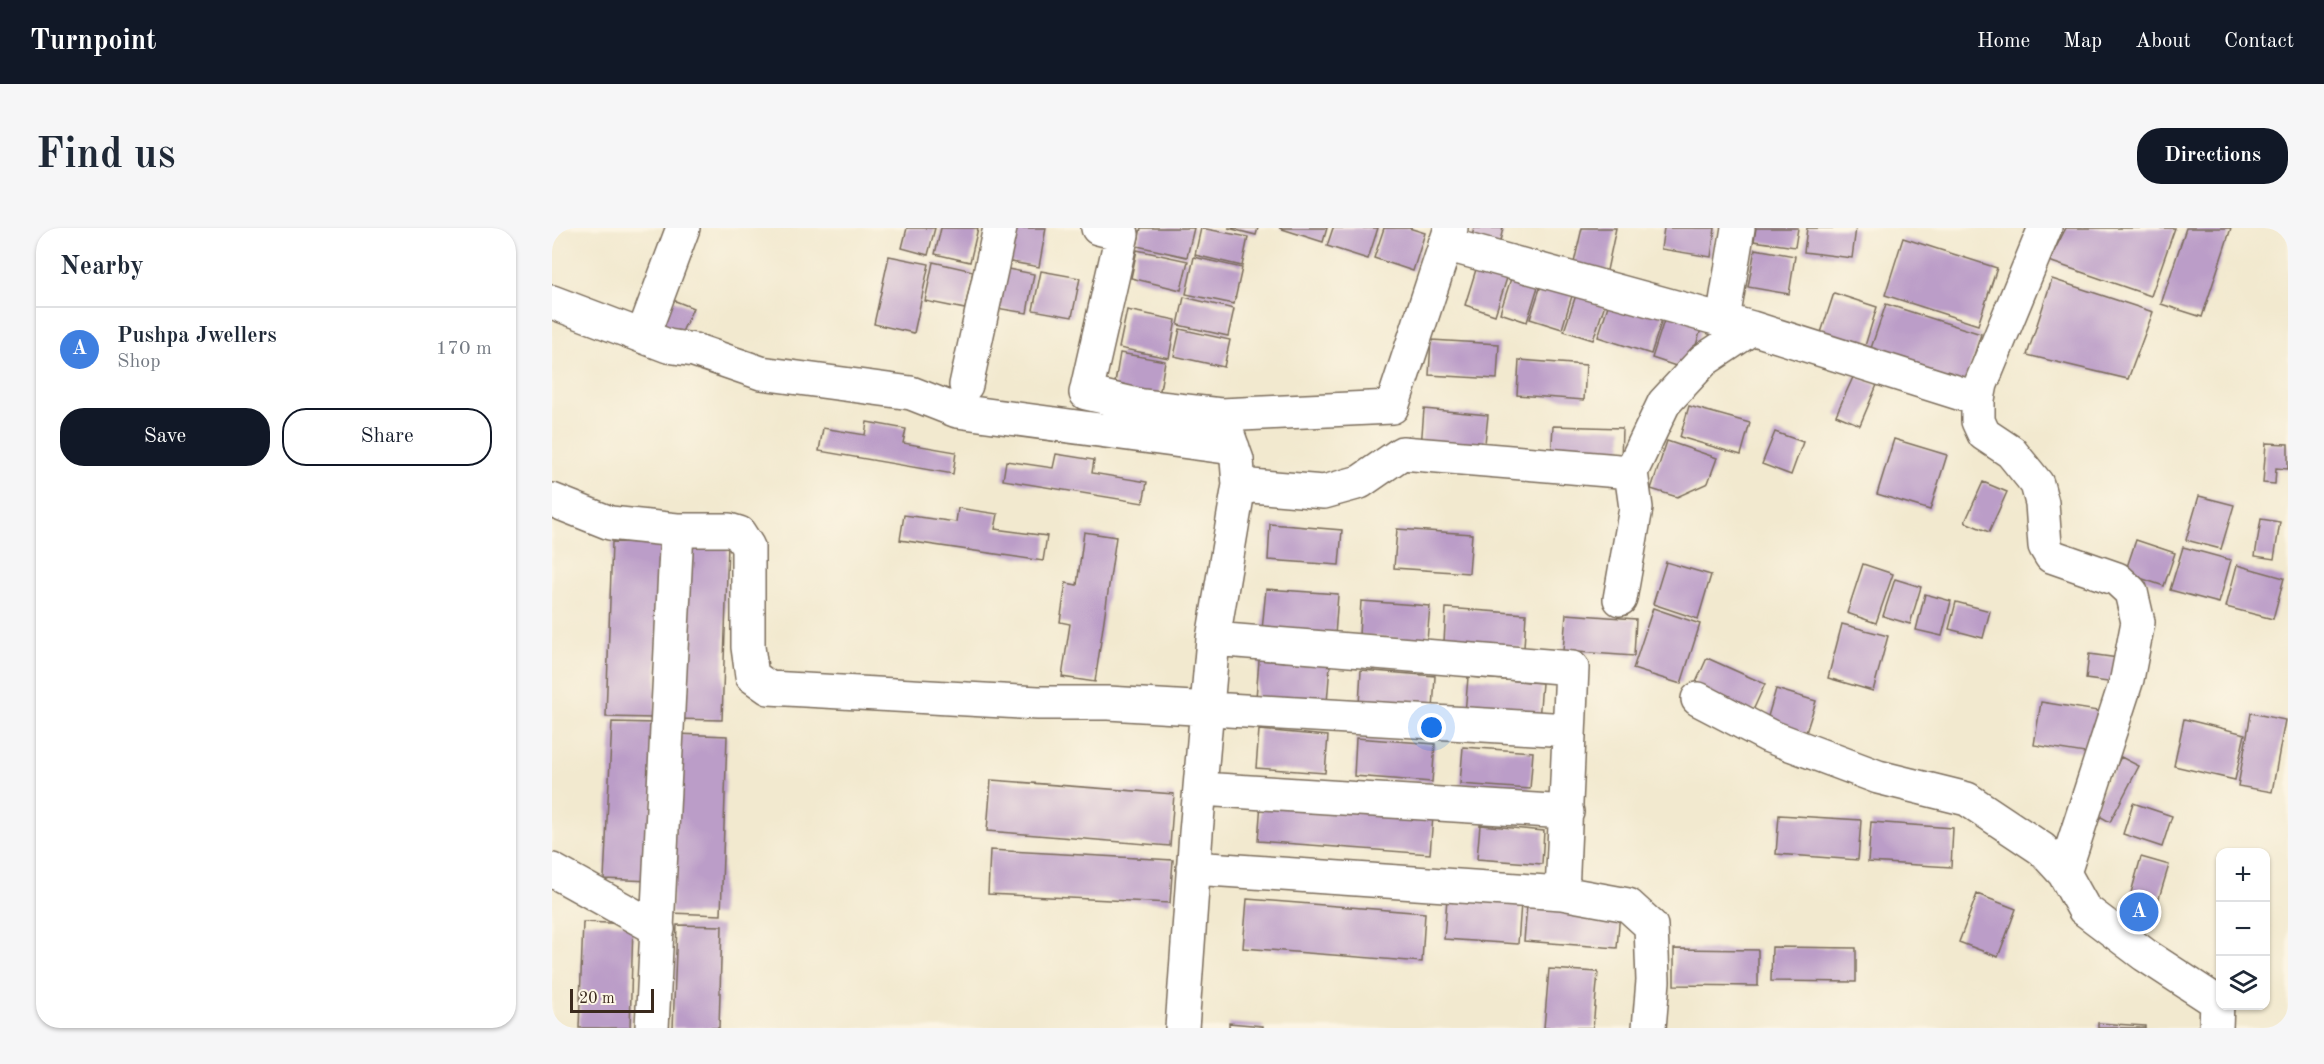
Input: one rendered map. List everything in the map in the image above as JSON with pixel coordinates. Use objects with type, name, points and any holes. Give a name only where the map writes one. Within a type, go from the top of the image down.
[{"type":"street","points":[[643,335],[683,228]]},
{"type":"street","points":[[966,384],[1000,228]]},
{"type":"street","points":[[1098,228],[1122,234],[1086,393],[1142,406],[1221,415],[1392,407],[1448,236],[1977,399]]},
{"type":"street","points":[[1620,599],[1636,508],[1631,472],[1664,403],[1738,324],[1738,228]]},
{"type":"street","points":[[2045,228],[1977,399],[1978,421],[1984,434],[2011,452],[2037,484],[2042,503],[2045,546],[2051,556],[2116,579],[2131,592],[2138,622],[2127,679],[2064,873]]},
{"type":"street","points":[[552,302],[668,346],[694,350],[761,373],[911,393],[957,411],[1233,448]]},
{"type":"street","points":[[1182,1028],[1213,639],[1239,485],[1237,460],[1221,415]]},
{"type":"street","points":[[1239,485],[1324,492],[1360,482],[1402,453],[1631,472]]},
{"type":"street","points":[[552,500],[610,523],[677,530],[729,530],[739,533],[748,547],[748,647],[752,676],[769,688],[1038,703],[1108,703],[1569,730]]},
{"type":"street","points":[[652,1028],[677,530]]},
{"type":"street","points":[[1213,639],[1572,668],[1562,893]]},
{"type":"street","points":[[1698,699],[1780,740],[1878,777],[1967,799],[2042,849],[2064,873],[2084,909],[2145,955],[2217,1002],[2216,1028]]},
{"type":"street","points":[[1201,789],[1567,812]]},
{"type":"street","points":[[1193,868],[1562,893],[1628,905],[1651,926],[1653,981],[1648,1028]]},
{"type":"street","points":[[552,870],[658,929]]},
{"type":"building","points":[[907,228],[935,228],[928,255],[902,248]]},
{"type":"building","points":[[941,228],[978,228],[970,262],[935,254]]},
{"type":"building","points":[[1005,228],[1046,228],[1039,267],[1000,260]]},
{"type":"building","points":[[1141,228],[1194,228],[1187,257],[1137,246]]},
{"type":"building","points":[[1201,228],[1248,237],[1242,266],[1195,255]]},
{"type":"building","points":[[1228,228],[1258,228],[1256,235]]},
{"type":"building","points":[[1279,228],[1327,228],[1323,242]]},
{"type":"building","points":[[1333,228],[1378,228],[1368,259],[1327,246]]},
{"type":"building","points":[[1384,228],[1409,228],[1425,233],[1413,271],[1374,258]]},
{"type":"building","points":[[1474,228],[1503,228],[1497,255],[1469,249]]},
{"type":"building","points":[[1582,228],[1616,228],[1606,275],[1573,267]]},
{"type":"building","points":[[1664,228],[1715,228],[1711,257],[1661,249]]},
{"type":"building","points":[[1756,228],[1798,228],[1795,247],[1754,241]]},
{"type":"building","points":[[1807,228],[1856,228],[1852,258],[1804,252]]},
{"type":"building","points":[[2066,228],[2175,228],[2151,296],[2049,261]]},
{"type":"building","points":[[2186,228],[2231,228],[2202,317],[2161,304]]},
{"type":"building","points":[[1903,238],[1997,268],[1978,325],[1885,295]]},
{"type":"building","points":[[1755,249],[1795,256],[1789,294],[1748,287]]},
{"type":"building","points":[[1137,250],[1188,261],[1181,290],[1131,278]]},
{"type":"building","points":[[889,256],[929,264],[914,333],[874,324]]},
{"type":"building","points":[[1194,257],[1242,268],[1234,304],[1186,294]]},
{"type":"building","points":[[933,262],[973,271],[965,309],[925,301]]},
{"type":"building","points":[[1478,263],[1509,272],[1495,315],[1465,305]]},
{"type":"building","points":[[997,267],[1034,274],[1027,313],[990,307]]},
{"type":"building","points":[[1514,269],[1541,277],[1527,322],[1500,313]]},
{"type":"building","points":[[1041,271],[1080,278],[1072,317],[1033,310]]},
{"type":"building","points":[[1544,276],[1575,286],[1562,329],[1530,319]]},
{"type":"building","points":[[2052,279],[2153,312],[2128,379],[2027,355]]},
{"type":"building","points":[[1579,286],[1608,295],[1593,340],[1564,331]]},
{"type":"building","points":[[1612,293],[1665,310],[1651,354],[1598,337]]},
{"type":"building","points":[[1834,293],[1877,307],[1861,359],[1817,345]]},
{"type":"building","points":[[1184,297],[1234,309],[1228,336],[1178,325]]},
{"type":"building","points":[[668,298],[693,308],[676,345],[653,335]]},
{"type":"building","points":[[1886,304],[1981,334],[1963,390],[1867,360]]},
{"type":"building","points":[[1668,308],[1704,320],[1688,370],[1652,358]]},
{"type":"building","points":[[1127,310],[1176,320],[1169,358],[1119,348]]},
{"type":"building","points":[[1180,329],[1230,340],[1224,367],[1174,356]]},
{"type":"building","points":[[1431,340],[1499,344],[1497,379],[1429,375]]},
{"type":"building","points":[[1120,353],[1165,361],[1158,402],[1113,395]]},
{"type":"building","points":[[1519,360],[1586,365],[1584,400],[1517,395]]},
{"type":"building","points":[[1854,375],[1877,385],[1860,425],[1836,415]]},
{"type":"building","points":[[1689,406],[1750,423],[1741,455],[1680,437]]},
{"type":"building","points":[[1424,409],[1488,415],[1484,453],[1421,447]]},
{"type":"building","points":[[867,422],[906,429],[903,443],[956,452],[953,474],[819,451],[823,428],[865,435]]},
{"type":"building","points":[[1553,426],[1622,428],[1621,461],[1551,459]]},
{"type":"building","points":[[1775,432],[1803,442],[1791,475],[1762,464]]},
{"type":"building","points":[[1894,439],[1947,455],[1930,510],[1877,494]]},
{"type":"building","points":[[1667,441],[1717,458],[1708,483],[1677,497],[1651,489]]},
{"type":"building","points":[[2266,443],[2288,444],[2288,469],[2276,468],[2275,484],[2263,483]]},
{"type":"building","points":[[1056,454],[1094,460],[1092,473],[1147,482],[1143,503],[1003,480],[1006,461],[1053,468]]},
{"type":"building","points":[[1983,482],[2007,492],[1989,532],[1965,522]]},
{"type":"building","points":[[2199,496],[2234,505],[2221,549],[2186,540]]},
{"type":"building","points":[[958,508],[998,514],[995,529],[1047,536],[1043,561],[900,540],[904,515],[956,522]]},
{"type":"building","points":[[2261,519],[2280,522],[2274,559],[2255,556]]},
{"type":"building","points":[[1270,524],[1342,530],[1339,565],[1268,560]]},
{"type":"building","points":[[1397,529],[1472,534],[1469,573],[1394,568]]},
{"type":"building","points":[[1084,532],[1116,537],[1095,682],[1062,677],[1070,624],[1060,622],[1066,583],[1077,585]]},
{"type":"building","points":[[2136,540],[2175,553],[2164,586],[2125,573]]},
{"type":"building","points":[[612,542],[661,543],[655,718],[606,717]]},
{"type":"building","points":[[679,543],[728,544],[722,720],[673,719]]},
{"type":"building","points":[[2183,547],[2231,560],[2219,603],[2170,590]]},
{"type":"building","points":[[1666,562],[1711,575],[1698,619],[1653,604]]},
{"type":"building","points":[[1863,564],[1893,574],[1876,623],[1847,613]]},
{"type":"building","points":[[2237,565],[2284,578],[2273,619],[2226,607]]},
{"type":"building","points":[[1895,579],[1921,587],[1910,624],[1883,616]]},
{"type":"building","points":[[1266,589],[1338,594],[1335,636],[1262,630]]},
{"type":"building","points":[[1925,594],[1951,601],[1942,636],[1916,630]]},
{"type":"building","points":[[1361,601],[1430,606],[1427,641],[1359,635]]},
{"type":"building","points":[[1956,602],[1990,611],[1983,638],[1949,629]]},
{"type":"building","points":[[1446,608],[1526,614],[1524,648],[1444,642]]},
{"type":"building","points":[[1653,608],[1700,624],[1681,684],[1633,669]]},
{"type":"building","points":[[1566,614],[1636,619],[1634,656],[1563,651]]},
{"type":"building","points":[[1842,624],[1888,636],[1873,691],[1828,678]]},
{"type":"building","points":[[2089,654],[2118,658],[2115,683],[2086,679]]},
{"type":"building","points":[[1707,658],[1765,684],[1750,717],[1692,691]]},
{"type":"building","points":[[1259,660],[1330,665],[1327,703],[1256,698]]},
{"type":"building","points":[[1361,670],[1435,676],[1433,711],[1359,705]]},
{"type":"building","points":[[1468,677],[1542,683],[1539,720],[1465,714]]},
{"type":"building","points":[[1776,689],[1816,701],[1803,742],[1764,730]]},
{"type":"building","points":[[2041,702],[2098,711],[2091,754],[2034,745]]},
{"type":"building","points":[[2251,713],[2285,720],[2272,792],[2238,786]]},
{"type":"building","points":[[2184,719],[2245,734],[2235,780],[2174,766]]},
{"type":"building","points":[[612,722],[655,723],[651,881],[604,879]]},
{"type":"building","points":[[1259,730],[1328,736],[1325,773],[1256,768]]},
{"type":"building","points":[[677,734],[727,736],[721,915],[671,913]]},
{"type":"building","points":[[1356,738],[1435,744],[1432,782],[1354,776]]},
{"type":"building","points":[[1463,747],[1533,752],[1530,789],[1460,784]]},
{"type":"building","points":[[2121,757],[2139,766],[2110,822],[2092,812]]},
{"type":"building","points":[[991,780],[1174,794],[1170,846],[987,831]]},
{"type":"building","points":[[1261,803],[1433,816],[1430,854],[1258,841]]},
{"type":"building","points":[[2133,803],[2172,816],[2162,847],[2123,834]]},
{"type":"building","points":[[1779,815],[1861,820],[1858,860],[1776,854]]},
{"type":"building","points":[[1871,822],[1953,828],[1951,867],[1868,862]]},
{"type":"building","points":[[1480,825],[1544,831],[1542,864],[1477,859]]},
{"type":"building","points":[[990,850],[1173,860],[1170,903],[988,894]]},
{"type":"building","points":[[2141,857],[2169,865],[2153,918],[2126,911]]},
{"type":"building","points":[[1977,894],[2016,909],[1998,957],[1959,942]]},
{"type":"building","points":[[1447,898],[1521,903],[1518,944],[1444,939]]},
{"type":"building","points":[[1247,899],[1425,913],[1422,962],[1243,948]]},
{"type":"building","points":[[1527,905],[1620,912],[1617,948],[1524,941]]},
{"type":"building","points":[[583,922],[633,924],[630,1028],[579,1028]]},
{"type":"building","points":[[677,925],[722,926],[719,1028],[673,1028]]},
{"type":"building","points":[[1772,947],[1856,948],[1856,982],[1771,981]]},
{"type":"building","points":[[1674,949],[1758,950],[1758,986],[1674,985]]},
{"type":"building","points":[[1549,969],[1598,972],[1593,1028],[1544,1028]]},
{"type":"building","points":[[1229,1023],[1263,1026],[1263,1028],[1229,1028]]},
{"type":"building","points":[[2098,1023],[2145,1026],[2145,1028],[2098,1028]]},
{"type":"place","name":"Pushpa Jwellers","points":[[2139,912]]}]
